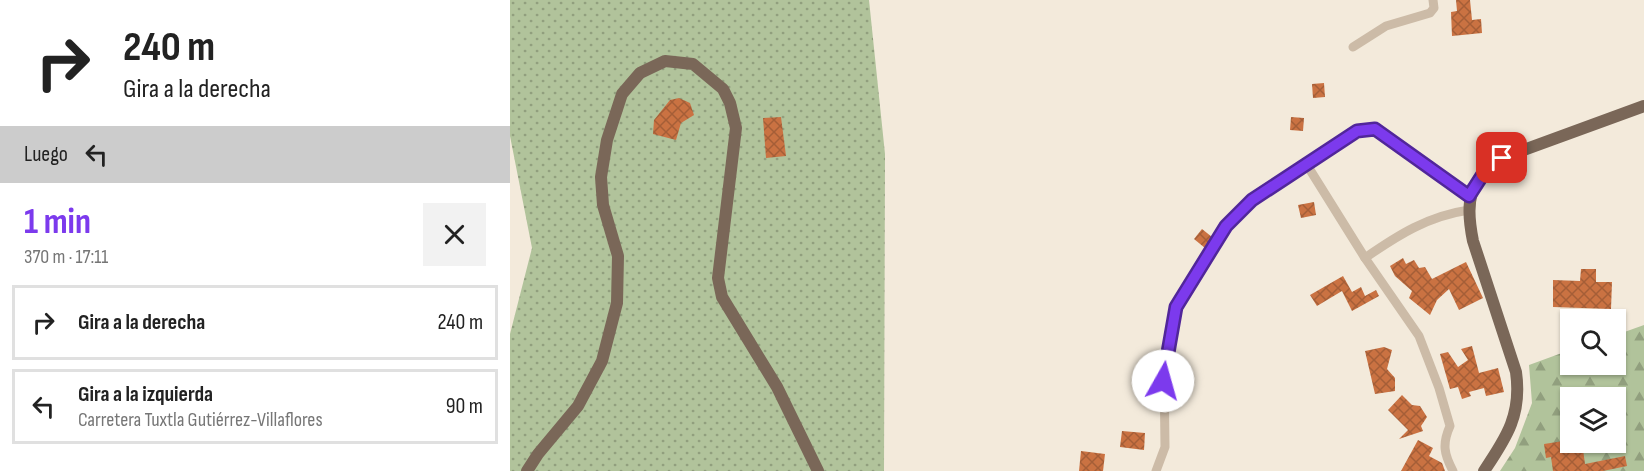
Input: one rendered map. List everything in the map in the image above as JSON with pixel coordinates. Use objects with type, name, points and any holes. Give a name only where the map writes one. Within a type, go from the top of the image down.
[{"type":"main road","points":[[527,471],[538,454],[578,406],[602,361],[618,303],[618,256],[603,205],[601,177],[607,140],[622,94],[640,73],[665,62],[693,64],[723,89],[730,103],[736,128],[718,278],[722,297],[777,387],[818,471]]},
{"type":"main road","points":[[1484,471],[1510,431],[1518,390],[1516,372],[1473,241],[1469,196],[1487,168],[1502,158],[1644,106]]},
{"type":"street","points":[[1353,47],[1386,26],[1430,13],[1434,4]]},
{"type":"street","points":[[1156,471],[1165,447],[1164,366],[1176,307],[1226,226],[1252,200],[1357,131],[1375,129],[1469,196]]},
{"type":"street","points":[[1307,165],[1365,258],[1419,336],[1439,388],[1450,426],[1445,438],[1444,453],[1453,471]]},
{"type":"street","points":[[1365,258],[1416,225],[1442,214],[1469,210]]},
{"type":"green space","points":[[510,0],[869,0],[885,154],[884,471],[510,471],[510,334],[532,248],[510,136]]},
{"type":"green space","points":[[1644,325],[1644,471],[1500,471],[1515,448],[1532,403],[1529,365],[1560,354],[1560,375],[1626,375],[1626,331]]},
{"type":"building","points":[[1456,0],[1470,0],[1472,20],[1481,19],[1482,33],[1452,36],[1451,12],[1457,11]]},
{"type":"building","points":[[1324,83],[1325,97],[1313,98],[1312,84]]},
{"type":"building","points":[[679,98],[690,103],[694,115],[681,123],[676,140],[653,134],[654,120],[670,100]]},
{"type":"building","points":[[781,117],[786,156],[766,158],[763,118]]},
{"type":"building","points":[[1291,117],[1304,118],[1303,131],[1290,130]]},
{"type":"building","points":[[1314,202],[1316,215],[1301,218],[1298,205]]},
{"type":"building","points":[[1202,229],[1212,237],[1205,248],[1194,239]]},
{"type":"building","points":[[1403,258],[1406,264],[1414,260],[1419,268],[1425,267],[1432,279],[1466,262],[1483,298],[1459,310],[1449,289],[1437,300],[1430,315],[1409,298],[1412,291],[1395,276],[1390,266]]},
{"type":"building","points":[[1581,269],[1596,269],[1596,282],[1612,282],[1611,309],[1553,307],[1553,280],[1580,281]]},
{"type":"building","points":[[1343,276],[1352,292],[1361,287],[1365,296],[1376,290],[1379,296],[1352,311],[1342,291],[1317,306],[1310,295]]},
{"type":"building","points":[[1472,346],[1479,373],[1498,368],[1504,392],[1486,396],[1484,388],[1469,392],[1471,396],[1462,399],[1458,387],[1450,389],[1440,354],[1448,352],[1458,367],[1468,360],[1461,349]]},
{"type":"building","points":[[1384,347],[1392,350],[1387,369],[1395,378],[1395,391],[1375,394],[1365,351]]},
{"type":"building","points":[[1402,395],[1412,405],[1420,406],[1427,417],[1421,426],[1423,431],[1399,439],[1408,430],[1388,410]]},
{"type":"building","points":[[1122,431],[1145,433],[1144,450],[1120,447]]},
{"type":"building","points":[[1418,440],[1433,448],[1429,456],[1442,463],[1445,471],[1401,471]]},
{"type":"building","points":[[1560,442],[1560,453],[1584,453],[1585,464],[1625,456],[1627,466],[1603,471],[1553,471],[1551,457],[1546,458],[1544,444]]},
{"type":"building","points":[[1081,451],[1105,454],[1103,471],[1079,471]]},
{"type":"route","points":[[1163,381],[1176,307],[1226,226],[1252,200],[1357,131],[1366,129],[1375,129],[1469,196],[1487,168],[1502,158]]}]
